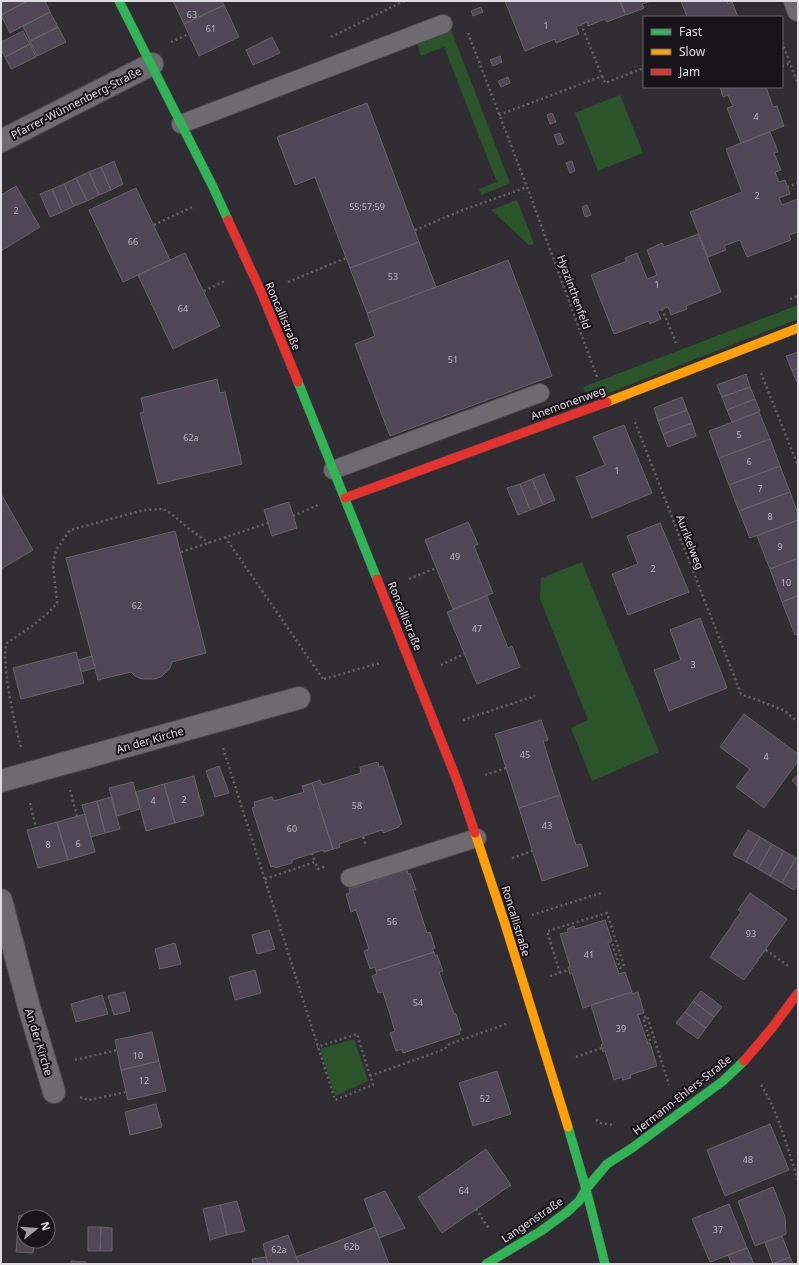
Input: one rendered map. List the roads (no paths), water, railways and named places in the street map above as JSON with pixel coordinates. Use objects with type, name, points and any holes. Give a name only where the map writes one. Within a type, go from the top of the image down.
[{"type":"street","name":"Roncallistraße","points":[[120,1],[216,195],[262,294],[437,728],[458,783],[505,924],[586,1189],[605,1264]]},
{"type":"street","points":[[795,1],[798,10]]},
{"type":"street","name":"Pfarrer-Wünnenberg-Straße","points":[[1,141],[152,64]]},
{"type":"street","name":"Anemonenweg","points":[[345,498],[623,396],[798,328]]},
{"type":"street","name":"An der Kirche","points":[[1,781],[299,698]]},
{"type":"street","name":"An der Kirche","points":[[1,900],[28,1007],[54,1090]]},
{"type":"street","name":"Hermann-Ehlers-Straße","points":[[586,1189],[607,1164],[723,1081],[740,1066],[772,1028],[798,993]]},
{"type":"street","name":"Langenstraße","points":[[486,1264],[541,1231],[557,1219],[579,1202],[586,1189]]},
{"type":"lane","points":[[181,124],[443,24]]},
{"type":"lane","points":[[333,470],[540,393]]},
{"type":"lane","points":[[350,878],[477,838]]}]
